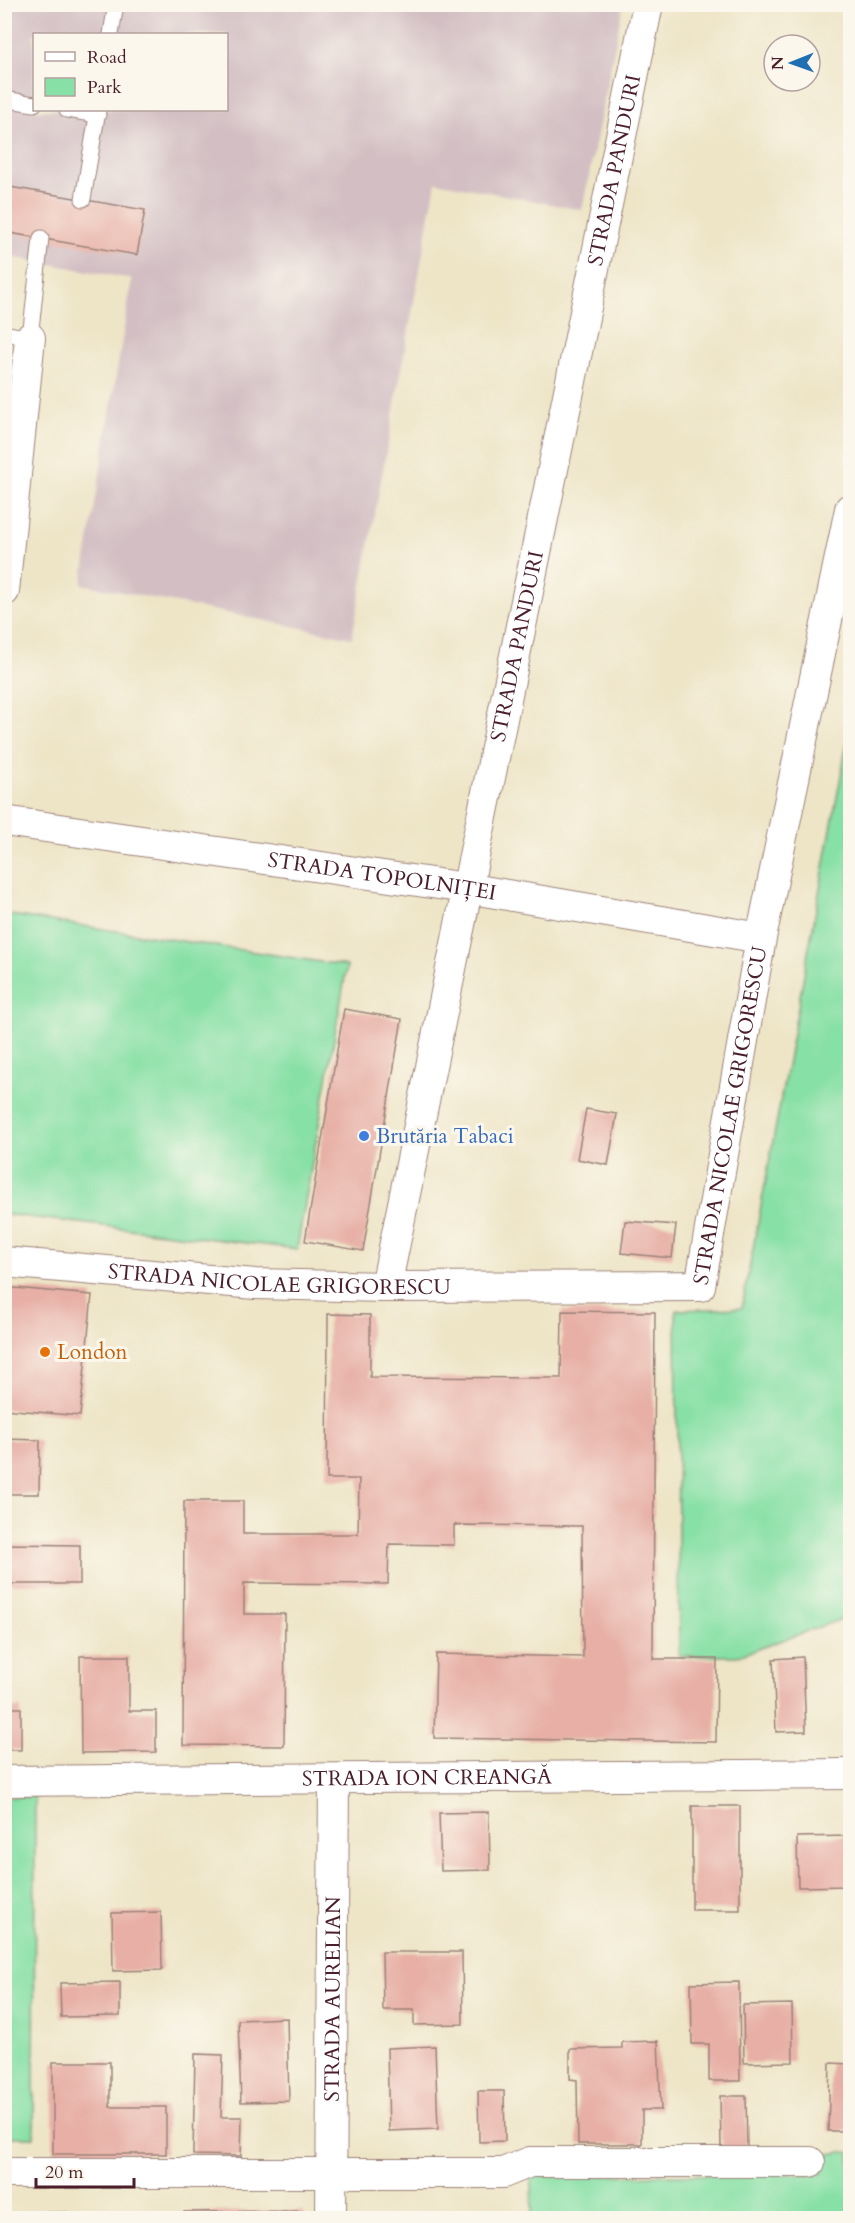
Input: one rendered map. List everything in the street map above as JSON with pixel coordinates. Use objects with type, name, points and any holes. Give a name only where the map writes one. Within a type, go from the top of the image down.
[{"type":"street","name":"STRADA PANDURI","points":[[386,1287],[648,4]]},
{"type":"street","points":[[4,591],[17,335]]},
{"type":"street","name":"STRADA NICOLAE GRIGORESCU","points":[[4,1262],[255,1284],[386,1287],[700,1286],[761,938],[850,509]]},
{"type":"street","name":"STRADA TOPOLNIȚEI","points":[[4,821],[466,888],[761,938]]},
{"type":"street","name":"STRADA ION CREANGĂ","points":[[4,1781],[850,1774]]},
{"type":"street","name":"STRADA AURELIAN","points":[[331,2218],[334,1779]]},
{"type":"street","points":[[4,2173],[503,2173],[530,2162],[810,2162]]},
{"type":"lane","points":[[111,33],[116,4]]},
{"type":"lane","points":[[4,99],[33,104]]},
{"type":"lane","points":[[82,111],[98,112],[83,199]]},
{"type":"lane","points":[[17,335],[41,238]]},
{"type":"shaded area","points":[[4,5],[623,5],[582,210],[436,182],[352,638],[82,584],[132,279],[5,256]]},
{"type":"green space","points":[[850,727],[850,1616],[738,1656],[679,1656],[676,1310],[742,1308]]},
{"type":"green space","points":[[4,914],[347,966],[297,1249],[5,1214]]},
{"type":"green space","points":[[5,1797],[35,1797],[34,2137],[5,2137]]},
{"type":"green space","points":[[850,2151],[850,2218],[532,2218],[531,2176],[822,2174],[821,2155]]},
{"type":"building","points":[[4,186],[145,210],[137,255],[4,232]]},
{"type":"building","points":[[344,1009],[402,1019],[363,1251],[305,1241]]},
{"type":"building","points":[[586,1109],[617,1114],[608,1165],[577,1159]]},
{"type":"building","points":[[625,1221],[676,1225],[672,1258],[621,1253]]},
{"type":"building","name":"London","points":[[4,1287],[92,1295],[80,1416],[4,1409]]},
{"type":"building","points":[[562,1311],[655,1312],[653,1659],[717,1659],[716,1742],[434,1738],[436,1654],[583,1657],[582,1526],[454,1525],[454,1545],[389,1544],[388,1584],[244,1583],[244,1614],[285,1614],[284,1746],[183,1745],[184,1501],[243,1501],[243,1534],[358,1534],[359,1479],[327,1479],[328,1314],[370,1315],[370,1377],[561,1378]]},
{"type":"building","points":[[4,1439],[40,1440],[39,1494],[4,1494]]},
{"type":"building","points":[[5,1544],[80,1545],[80,1584],[5,1584]]},
{"type":"building","points":[[80,1656],[129,1656],[129,1711],[156,1711],[156,1752],[81,1753]]},
{"type":"building","points":[[803,1657],[806,1731],[776,1732],[773,1659]]},
{"type":"building","points":[[4,1708],[21,1708],[21,1750],[4,1750]]},
{"type":"building","points":[[692,1806],[740,1806],[740,1910],[692,1910]]},
{"type":"building","points":[[489,1812],[490,1870],[441,1871],[439,1813]]},
{"type":"building","points":[[850,1836],[850,1886],[798,1887],[797,1837]]},
{"type":"building","points":[[161,1912],[162,1970],[113,1971],[112,1913]]},
{"type":"building","points":[[382,1952],[462,1952],[463,2024],[414,2025],[414,2010],[383,2010]]},
{"type":"building","points":[[120,1982],[120,2016],[61,2017],[60,1983]]},
{"type":"building","points":[[739,1982],[740,2081],[709,2081],[709,2044],[692,2044],[691,1983]]},
{"type":"building","points":[[792,2004],[793,2062],[744,2063],[743,2005]]},
{"type":"building","points":[[287,2018],[289,2101],[241,2102],[238,2020]]},
{"type":"building","points":[[658,2041],[661,2110],[642,2110],[642,2144],[578,2144],[577,2080],[570,2079],[570,2049],[622,2048],[622,2042]]},
{"type":"building","points":[[435,2046],[438,2129],[389,2131],[387,2048]]},
{"type":"building","points":[[195,2054],[223,2055],[221,2117],[242,2117],[241,2156],[193,2155]]},
{"type":"building","points":[[53,2062],[110,2062],[110,2107],[166,2107],[166,2154],[53,2154]]},
{"type":"building","points":[[830,2063],[850,2064],[850,2131],[828,2131]]},
{"type":"building","points":[[478,2091],[504,2091],[505,2141],[479,2142]]},
{"type":"building","points":[[720,2096],[746,2096],[747,2147],[721,2147]]},
{"type":"building","points":[[303,2211],[303,2218],[184,2218],[184,2212]]},
{"type":"building","points":[[67,2212],[67,2218],[4,2218],[4,2213]]},
{"type":"place","name":"Brutăria Tabaci","points":[[364,1136]]},
{"type":"place","name":"London","points":[[45,1352]]}]
